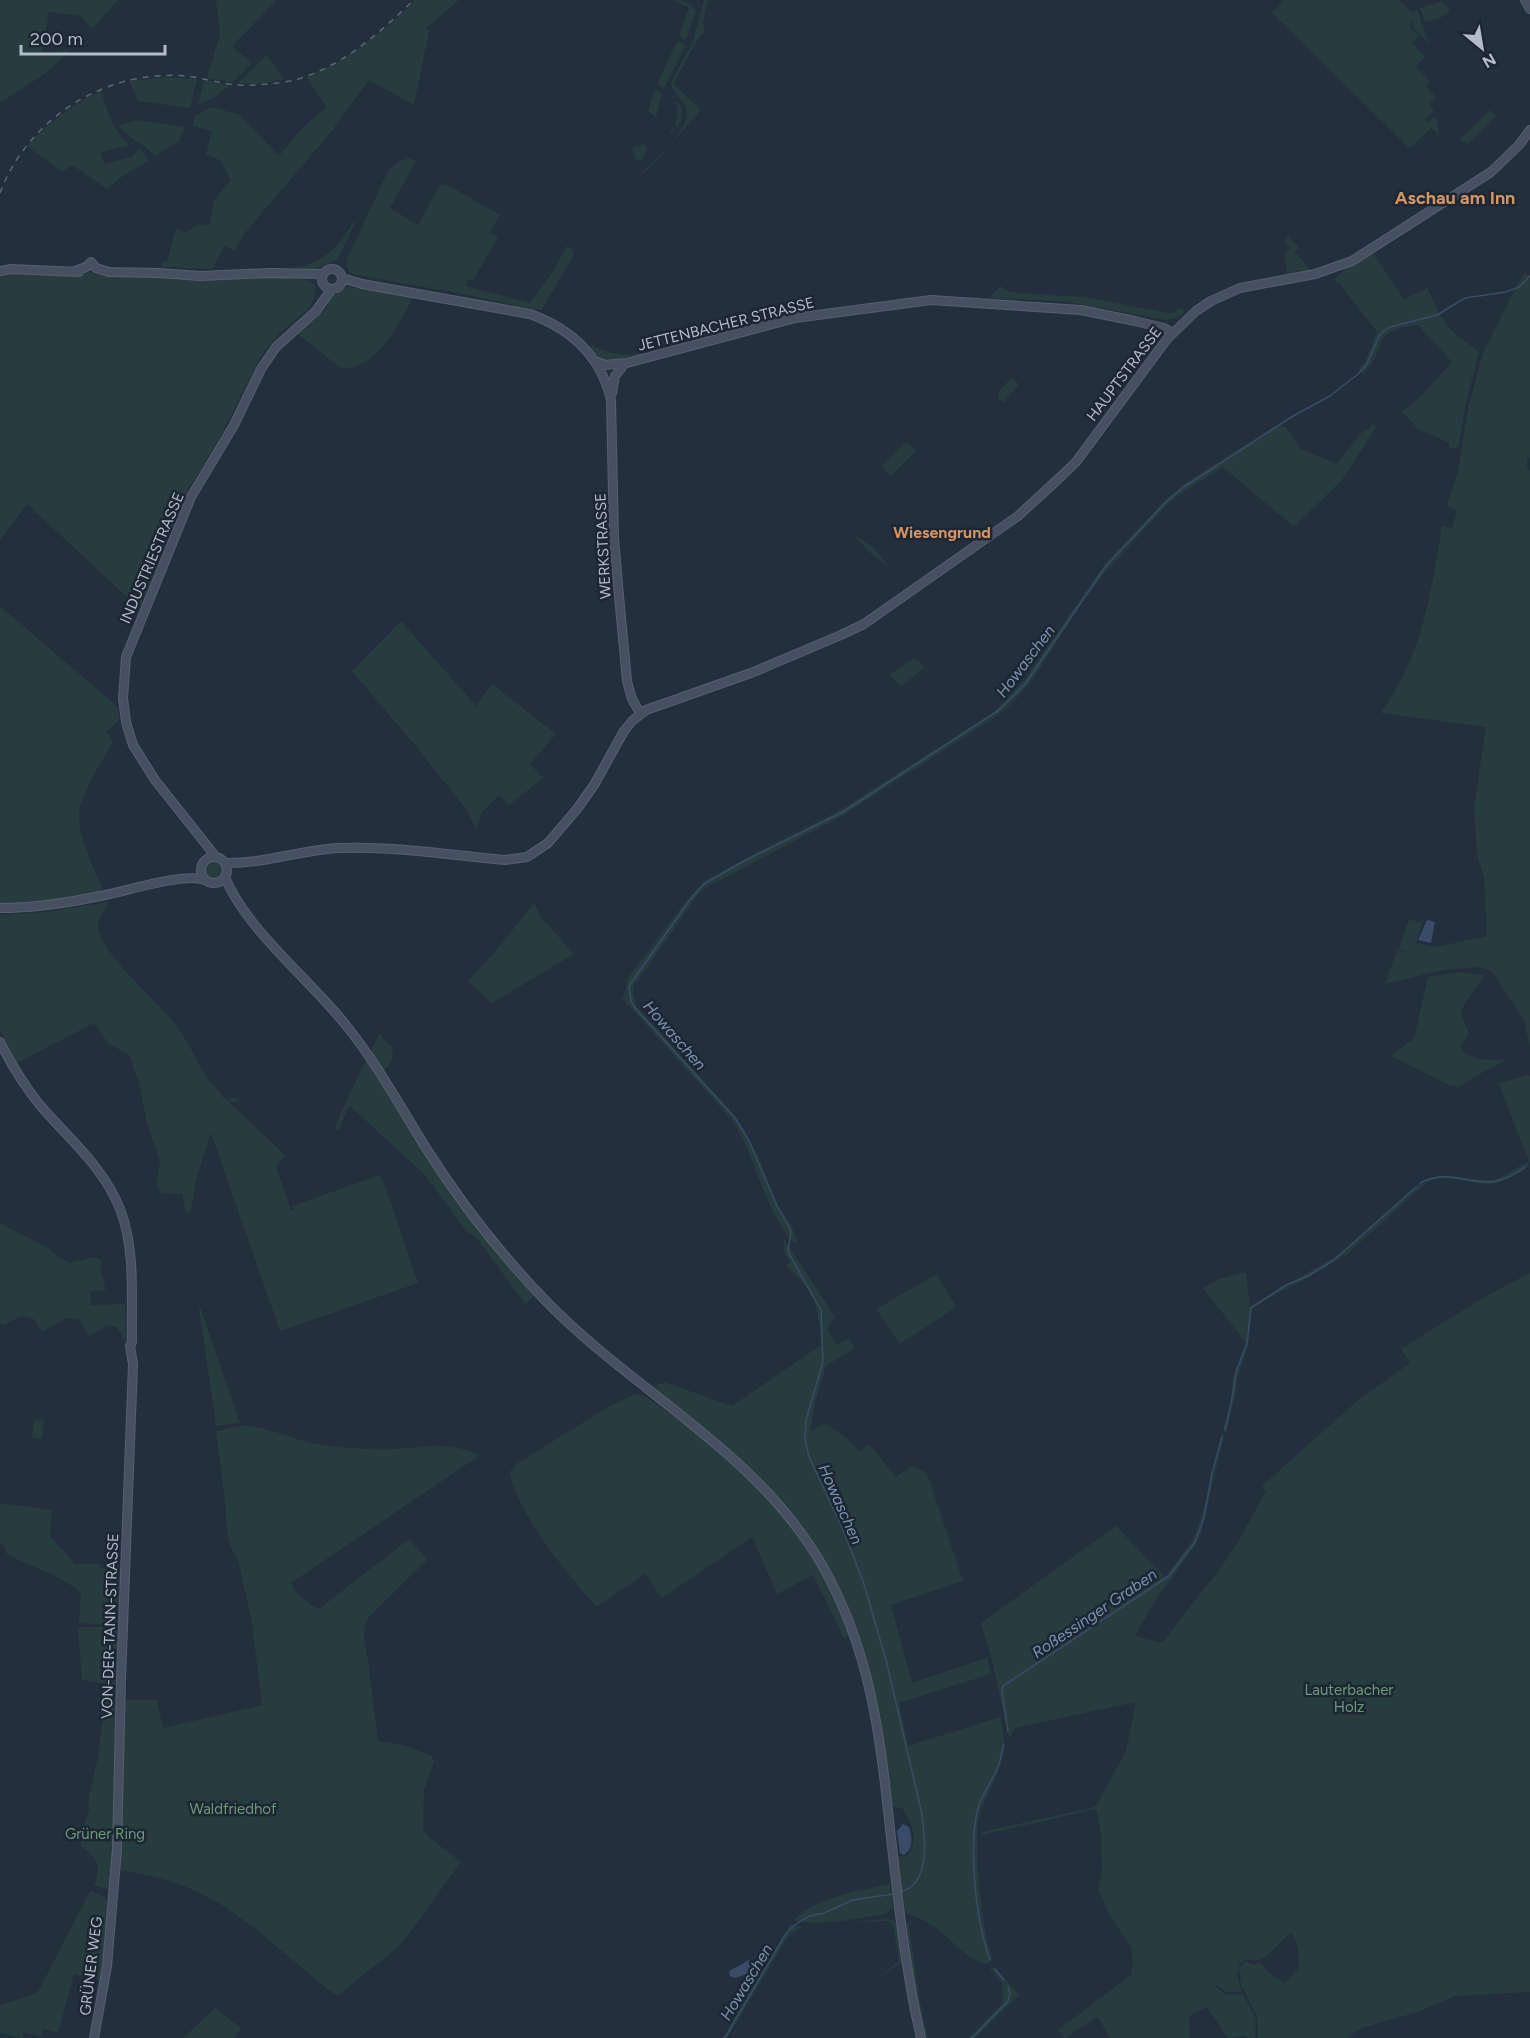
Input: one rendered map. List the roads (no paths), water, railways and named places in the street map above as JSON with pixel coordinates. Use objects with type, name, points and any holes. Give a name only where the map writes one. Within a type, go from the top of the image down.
[{"type":"street","points":[[1526,0],[1530,9]]},
{"type":"street","name":"HAUPTSTRASSE","points":[[640,713],[658,704],[729,681],[857,628],[1018,516],[1064,473],[1170,336],[1196,311],[1228,292],[1253,284],[1309,276],[1352,261],[1491,172],[1519,145],[1530,130]]},
{"type":"street","points":[[0,271],[11,269],[87,272],[94,265],[109,272],[200,276],[298,274],[325,283],[341,281],[362,284],[530,314],[553,323],[568,333],[585,348],[603,375]]},
{"type":"street","points":[[325,283],[328,270],[335,269],[339,272],[341,281]]},
{"type":"street","name":"INDUSTRIESTRASSE","points":[[216,857],[147,768],[134,745],[126,722],[123,698],[126,657],[191,496],[234,425],[261,369],[276,347],[320,305],[325,283]]},
{"type":"street","name":"JETTENBACHER STRASSE","points":[[603,375],[625,365],[795,318],[931,300],[1081,310],[1153,326],[1170,336]]},
{"type":"street","name":"JETTENBACHER STRASSE","points":[[595,361],[605,365],[625,365]]},
{"type":"street","name":"JETTENBACHER STRASSE","points":[[611,400],[613,382],[625,365]]},
{"type":"street","name":"WERKSTRASSE","points":[[603,375],[611,400],[615,538],[629,688],[634,704],[640,713]]},
{"type":"street","points":[[0,908],[46,906],[175,880],[193,874],[205,860],[216,857],[225,863],[247,862],[312,850],[354,848],[505,860],[526,857],[545,845],[577,809],[602,772],[624,731],[640,713]]},
{"type":"street","name":"INDUSTRIESTRASSE","points":[[200,838],[206,852],[205,860]]},
{"type":"street","points":[[216,884],[247,862]]},
{"type":"street","points":[[225,863],[226,875],[234,896],[254,924],[350,1030],[449,1184],[514,1267],[544,1300],[601,1352],[739,1462],[783,1508],[810,1545],[849,1620],[871,1690],[883,1765],[907,1963],[921,2038]]},
{"type":"street","points":[[200,868],[204,880]]},
{"type":"street","points":[[175,880],[194,878],[204,880],[216,884],[234,896]]},
{"type":"street","name":"VON-DER-TANN-STRASSE","points":[[0,1043],[39,1103],[95,1165],[120,1210],[127,1237],[131,1270],[132,1342],[135,1352],[133,1356],[117,1847],[112,1898]]},
{"type":"street","points":[[0,1061],[13,1065]]},
{"type":"street","name":"GRÜNER WEG","points":[[94,2038],[107,1966],[112,1898]]},
{"type":"water","points":[[1427,920],[1435,922],[1431,943],[1418,940]]},
{"type":"water","points":[[903,1824],[909,1827],[911,1847],[903,1855],[900,1853],[897,1831]]},
{"type":"water","points":[[749,1960],[752,1966],[746,1974],[735,1978],[730,1976],[729,1971]]},
{"type":"waterway","name":"Howaschen","points":[[901,1892],[911,1887],[922,1870],[925,1847],[922,1814],[886,1660],[863,1581],[841,1525],[809,1457],[805,1439],[806,1420],[823,1362],[821,1310],[788,1252],[791,1231],[777,1206],[748,1139],[735,1118],[635,1008],[631,1001],[629,986],[689,901],[704,884],[742,862],[843,812],[999,710],[1025,684],[1106,566],[1167,501],[1184,487],[1293,416],[1330,396],[1367,364],[1380,334],[1390,327],[1437,315],[1465,298],[1506,292],[1519,287],[1530,276]]},
{"type":"waterway","name":"Roßessinger Graben","points":[[1420,1183],[1437,1177],[1497,1181],[1525,1167]]},
{"type":"waterway","name":"Roßessinger Graben","points":[[1225,1430],[1236,1372],[1247,1343],[1251,1308],[1286,1285],[1308,1276],[1334,1260],[1416,1187]]},
{"type":"waterway","name":"Roßessinger Graben","points":[[1008,1731],[1003,1686],[1169,1576],[1195,1542],[1204,1518],[1212,1473],[1222,1437]]},
{"type":"waterway","name":"Roßessinger Graben","points":[[990,1960],[977,1906],[974,1864],[975,1824],[978,1808],[996,1771],[1004,1744]]},
{"type":"waterway","name":"Howaschen","points":[[725,2038],[785,1935],[792,1927],[802,1920],[853,1900],[893,1894]]},
{"type":"waterway","points":[[995,1969],[1004,1980]]},
{"type":"waterway","points":[[972,2038],[1008,2001],[1010,1993],[1008,1987]]},
{"type":"railway","points":[[0,193],[13,166],[30,142],[50,121],[99,90],[127,81],[156,76],[186,76],[236,85],[290,81],[308,76],[341,60],[357,49],[414,0]]},
{"type":"district","name":"Aschau am Inn","points":[[1455,198]]},
{"type":"district","name":"Wiesengrund","points":[[942,532]]},
{"type":"park label","name":"Lauterbacher Holz","points":[[1349,1698]]},
{"type":"park label","name":"Waldfriedhof","points":[[233,1809]]},
{"type":"park label","name":"Grüner Ring","points":[[105,1834]]}]
